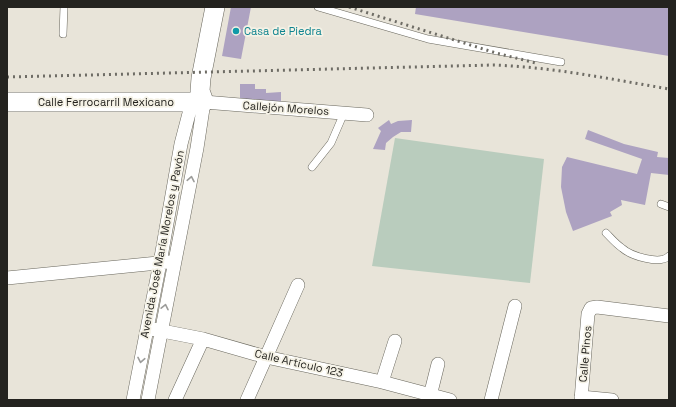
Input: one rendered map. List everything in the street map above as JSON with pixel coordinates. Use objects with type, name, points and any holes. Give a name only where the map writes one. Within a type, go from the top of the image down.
[{"type":"main road","name":"Avenida José María Morelos y Pavón","points":[[198,98],[215,7]]},
{"type":"main road","name":"Calle Ferrocarril Mexicano","points":[[7,102],[198,98]]},
{"type":"street","name":"Callejón Morelos","points":[[198,98],[367,114]]},
{"type":"street","name":"Avenida José María Morelos y Pavón","points":[[133,400],[160,263],[181,144],[198,98]]},
{"type":"street","name":"Avenida José María Morelos y Pavón","points":[[148,400],[160,330],[197,148],[198,98]]},
{"type":"street","points":[[181,144],[197,148]]},
{"type":"street","points":[[7,278],[174,262]]},
{"type":"street","points":[[247,400],[298,286]]},
{"type":"street","points":[[491,400],[515,306]]},
{"type":"street","name":"Calle Pinos","points":[[581,398],[588,314],[591,308],[597,307],[669,316]]},
{"type":"street","name":"Calle Artículo 123","points":[[147,328],[203,339],[266,357],[382,382],[429,398],[450,400]]},
{"type":"street","points":[[175,400],[203,339]]},
{"type":"street","points":[[382,382],[395,341]]},
{"type":"street","points":[[429,398],[438,364]]},
{"type":"street","points":[[581,398],[612,400]]},
{"type":"lane","points":[[64,7],[64,34]]},
{"type":"lane","points":[[318,7],[428,38],[561,62]]},
{"type":"lane","points":[[312,167],[331,143],[344,113]]},
{"type":"lane","points":[[661,204],[669,207]]},
{"type":"lane","points":[[606,233],[621,248],[632,255],[657,260],[666,259],[669,256]]},
{"type":"green space","points":[[395,138],[544,159],[530,283],[372,266]]},
{"type":"building","name":"Casa de Piedra","points":[[231,7],[251,7],[241,59],[222,56]]},
{"type":"building","points":[[416,7],[669,7],[669,56],[415,14]]},
{"type":"building","points":[[240,84],[255,84],[255,89],[266,89],[266,93],[281,92],[281,103],[240,103]]},
{"type":"building","points":[[389,120],[391,124],[398,121],[412,120],[411,132],[401,132],[393,137],[386,143],[385,150],[373,149],[381,131],[378,128]]},
{"type":"building","points":[[588,130],[624,144],[658,152],[657,157],[669,158],[669,175],[651,173],[645,205],[621,200],[622,205],[610,212],[612,216],[573,231],[566,212],[561,187],[562,167],[567,157],[637,174],[642,159],[585,139]]},
{"type":"railway","points":[[349,7],[496,53],[536,63]]},
{"type":"railway","points":[[7,77],[493,65],[537,68],[669,89]]},
{"type":"place","name":"Casa de Piedra","points":[[236,31]]}]
